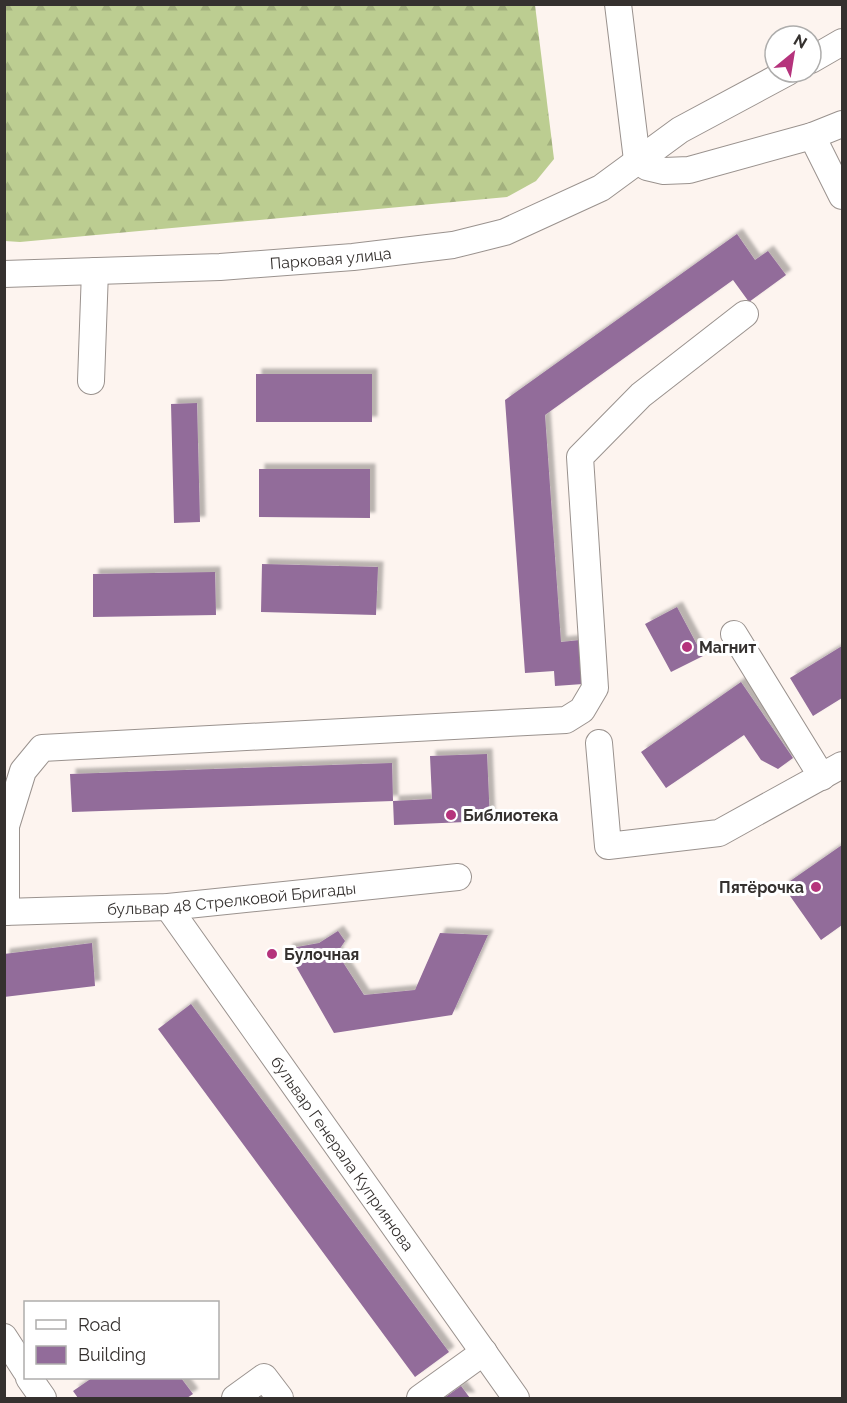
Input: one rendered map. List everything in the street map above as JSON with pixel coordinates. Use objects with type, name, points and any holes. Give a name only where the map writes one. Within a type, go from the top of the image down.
[{"type":"street","points":[[618,4],[637,160],[647,167],[664,171],[689,170],[812,136],[843,124]]},
{"type":"street","points":[[823,53],[843,42]]},
{"type":"street","name":"Парковая улица","points":[[4,274],[220,267],[353,257],[453,245],[505,232],[601,188],[680,130],[766,84]]},
{"type":"street","points":[[812,136],[843,196]]},
{"type":"street","points":[[91,381],[95,271]]},
{"type":"street","points":[[5,912],[6,826],[23,771],[42,748],[566,720],[582,710],[595,688],[580,458],[641,395],[745,314]]},
{"type":"street","points":[[599,743],[608,846],[719,833],[832,771],[734,634]]},
{"type":"street","name":"бульвар 48 Стрелковой Бригады","points":[[5,912],[168,907],[458,877]]},
{"type":"street","name":"бульвар Генерала Куприянова","points":[[168,907],[516,1398]]},
{"type":"street","points":[[4,1337],[24,1368]]},
{"type":"street","points":[[420,1398],[484,1352]]},
{"type":"street","points":[[235,1398],[264,1377],[280,1398]]},
{"type":"street","points":[[30,1379],[42,1398]]},
{"type":"green space","points":[[4,5],[535,5],[554,159],[536,181],[507,197],[20,242],[5,241]]},
{"type":"building","points":[[737,234],[755,260],[768,251],[786,275],[749,302],[733,280],[545,415],[561,642],[580,640],[583,684],[555,686],[554,671],[525,673],[505,400]]},
{"type":"building","points":[[256,374],[372,374],[372,422],[256,422]]},
{"type":"building","points":[[197,403],[200,522],[174,523],[171,404]]},
{"type":"building","points":[[259,469],[370,469],[370,518],[259,517]]},
{"type":"building","points":[[262,564],[378,567],[376,615],[261,612]]},
{"type":"building","points":[[215,572],[216,615],[93,617],[93,574]]},
{"type":"building","points":[[677,607],[703,656],[671,672],[645,624]]},
{"type":"building","points":[[842,646],[842,698],[813,716],[790,678]]},
{"type":"building","points":[[741,682],[793,758],[778,769],[761,760],[744,735],[666,788],[641,752]]},
{"type":"building","points":[[487,754],[490,821],[394,825],[393,801],[432,799],[430,756]]},
{"type":"building","points":[[392,763],[393,801],[72,812],[70,774]]},
{"type":"building","points":[[842,845],[842,925],[821,940],[783,886]]},
{"type":"building","points":[[338,931],[345,941],[337,953],[364,995],[415,990],[440,933],[488,935],[452,1015],[334,1033],[286,949],[319,943]]},
{"type":"building","points":[[92,943],[95,986],[4,997],[4,954]]},
{"type":"building","points":[[191,1004],[449,1352],[415,1377],[158,1029]]},
{"type":"building","points":[[91,1379],[182,1379],[193,1394],[187,1398],[78,1398],[73,1391]]},
{"type":"building","points":[[461,1386],[470,1398],[444,1398]]},
{"type":"place","name":"Магнит","points":[[687,647]]},
{"type":"place","name":"Библиотека","points":[[451,815]]},
{"type":"place","name":"Пятёрочка","points":[[816,887]]},
{"type":"place","name":"Булочная","points":[[272,954]]}]
